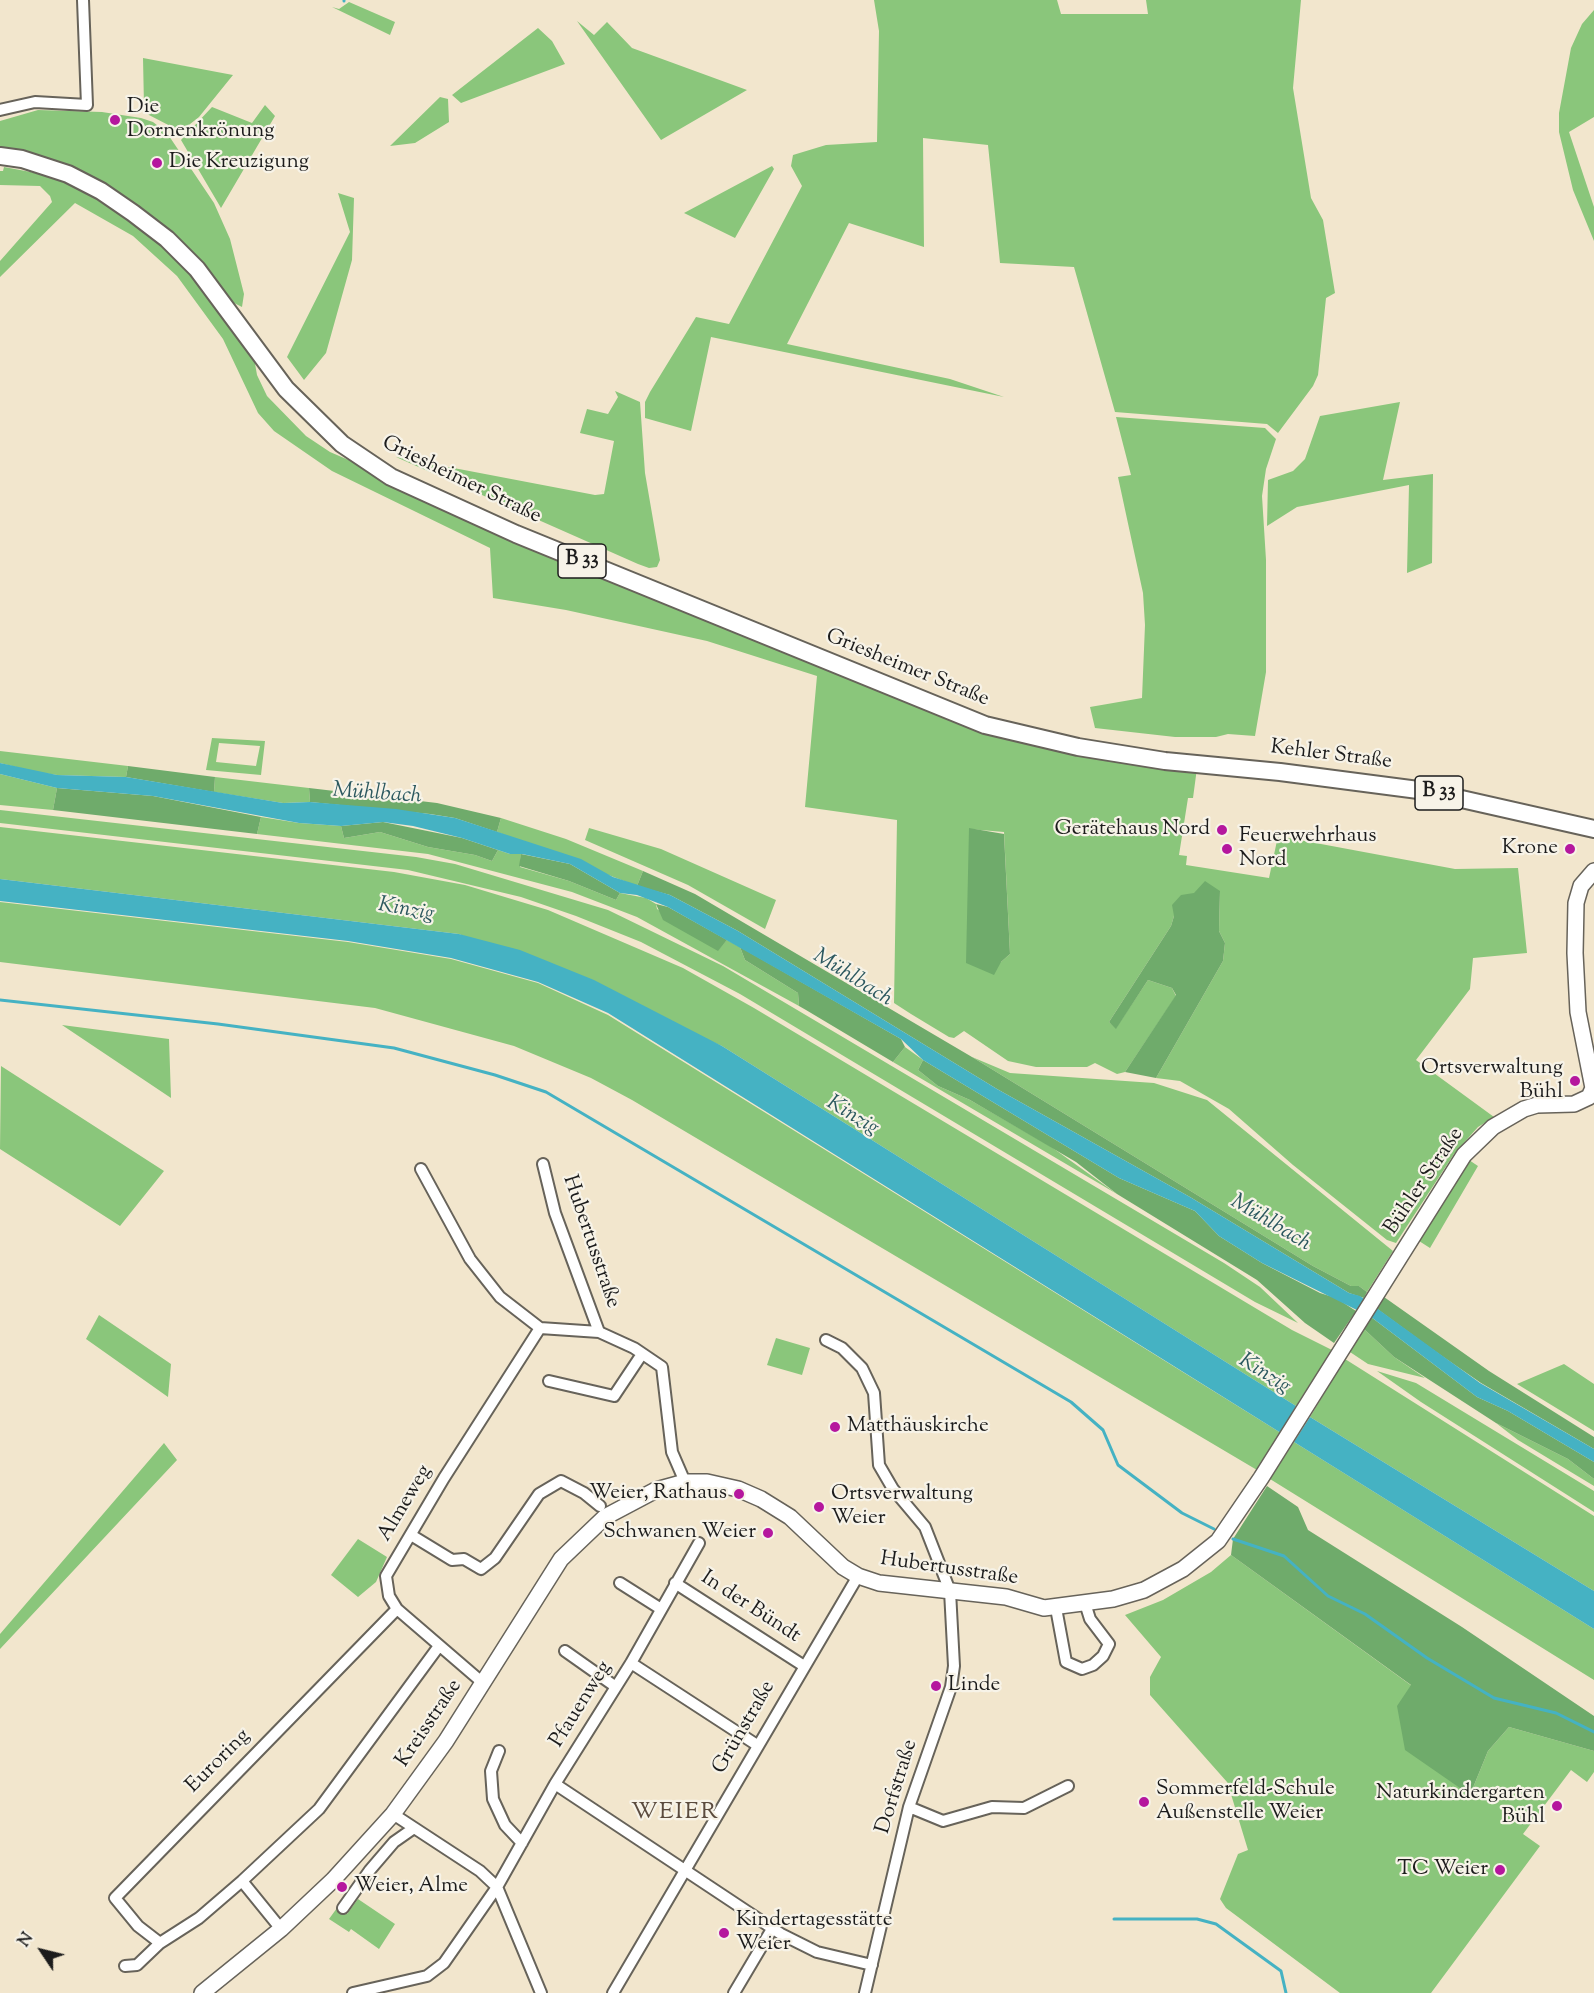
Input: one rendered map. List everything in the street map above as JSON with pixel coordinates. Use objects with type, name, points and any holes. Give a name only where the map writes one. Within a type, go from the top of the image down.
[{"type":"main road","name":"Griesheimer Straße","points":[[0,156],[44,166],[78,179],[101,191],[167,239],[198,269],[286,389],[342,444],[391,477],[516,534],[985,725],[1078,747],[1165,761]]},
{"type":"main road","name":"Kehler Straße","points":[[1165,761],[1280,772],[1426,791],[1594,829]]},
{"type":"street","points":[[0,110],[35,102],[87,105],[83,0]]},
{"type":"street","name":"Bühler Straße","points":[[1341,1352],[1448,1179],[1480,1137],[1524,1109],[1537,1105],[1574,1104],[1592,1099],[1593,1088],[1578,1012],[1575,953],[1576,903],[1581,886],[1594,871]]},
{"type":"street","name":"Hubertusstraße","points":[[543,1164],[555,1213],[599,1332]]},
{"type":"street","points":[[421,1169],[470,1259],[500,1297],[540,1328]]},
{"type":"street","name":"Hubertusstraße","points":[[540,1328],[599,1332],[662,1367],[672,1452],[685,1482],[720,1484],[761,1499],[790,1517],[843,1567],[858,1576],[879,1582],[1006,1597],[1044,1608],[1085,1603],[1144,1590],[1183,1569],[1218,1541],[1262,1478],[1341,1352]]},
{"type":"street","name":"Almeweg","points":[[483,1683],[397,1609],[389,1596],[386,1576],[540,1328]]},
{"type":"street","name":"Dorfstraße","points":[[826,1340],[842,1348],[862,1368],[874,1393],[879,1465],[893,1489],[925,1527],[950,1591],[954,1666],[951,1687],[909,1807],[866,1992]]},
{"type":"street","points":[[549,1381],[614,1396],[642,1354]]},
{"type":"street","points":[[411,1534],[452,1560],[464,1559],[481,1569],[495,1558],[539,1494],[561,1481],[584,1493],[600,1506]]},
{"type":"street","name":"Kreisstraße","points":[[202,1993],[281,1929],[362,1851],[393,1814],[446,1741],[561,1559],[605,1517],[656,1490],[685,1482]]},
{"type":"street","name":"Pfauenweg","points":[[353,1993],[427,1976],[444,1963],[497,1887],[555,1784],[631,1663],[699,1542]]},
{"type":"street","name":"Grünstraße","points":[[613,1993],[858,1576]]},
{"type":"street","points":[[620,1582],[661,1610]]},
{"type":"street","name":"In der Bündt","points":[[675,1583],[804,1666]]},
{"type":"street","points":[[1056,1608],[1066,1662],[1082,1669],[1093,1665],[1103,1656],[1109,1644],[1090,1619],[1085,1603]]},
{"type":"street","name":"Euroring","points":[[160,1943],[138,1926],[115,1898],[397,1609]]},
{"type":"street","points":[[125,1966],[137,1965],[160,1943],[198,1918],[242,1881],[319,1809],[440,1646]]},
{"type":"street","points":[[565,1651],[616,1687]]},
{"type":"street","points":[[631,1663],[757,1745]]},
{"type":"street","points":[[499,1751],[491,1771],[493,1799],[505,1825],[522,1843]]},
{"type":"street","points":[[555,1784],[772,1929],[817,1952],[872,1965]]},
{"type":"street","points":[[909,1807],[943,1821],[992,1807],[1024,1808],[1068,1786]]},
{"type":"street","points":[[393,1814],[480,1871],[497,1887],[541,1993]]},
{"type":"street","points":[[342,1908],[394,1842],[414,1828]]},
{"type":"street","points":[[242,1881],[281,1929]]},
{"type":"street","points":[[734,1993],[772,1929]]},
{"type":"green space","points":[[874,0],[1057,0],[1061,14],[1148,14],[1146,0],[1301,0],[1293,88],[1311,198],[1323,220],[1335,293],[1326,298],[1318,375],[1313,386],[1278,433],[1267,424],[1115,412],[1074,267],[1000,263],[988,145],[923,138],[924,247],[849,223],[787,344],[950,379],[1004,397],[711,337],[691,431],[645,418],[645,402],[650,392],[696,317],[729,324],[802,186],[791,166],[793,155],[826,145],[877,142],[879,31]]},
{"type":"green space","points":[[349,2],[395,22],[390,35],[332,7],[339,9]]},
{"type":"green space","points":[[1594,10],[1594,117],[1569,132],[1594,207],[1594,241],[1573,190],[1559,132],[1559,113],[1571,48],[1582,24]]},
{"type":"green space","points":[[577,21],[594,35],[607,22],[632,48],[747,90],[661,140]]},
{"type":"green space","points":[[538,28],[552,41],[565,64],[461,103],[452,95]]},
{"type":"green space","points":[[143,58],[233,75],[199,117],[185,128],[176,129],[149,115],[144,106]]},
{"type":"green space","points":[[440,97],[448,99],[449,122],[415,143],[390,146]]},
{"type":"green space","points":[[265,105],[275,116],[221,208],[181,140],[212,107],[252,123]]},
{"type":"green space","points":[[38,110],[102,112],[141,118],[153,122],[167,133],[214,203],[230,239],[244,294],[242,307],[234,303],[202,262],[145,210],[81,171],[0,150],[0,121]]},
{"type":"green space","points":[[772,166],[774,169],[735,238],[684,213]]},
{"type":"green space","points":[[4,167],[63,178],[112,202],[167,244],[253,352],[257,375],[267,396],[306,436],[330,452],[912,702],[1197,768],[1193,798],[1188,798],[1179,855],[1187,856],[1186,865],[1269,878],[1278,836],[1455,869],[1518,868],[1527,953],[1473,958],[1470,989],[1416,1060],[1494,1117],[1478,1127],[1454,1154],[1396,1243],[1387,1240],[1293,1165],[1229,1109],[1180,1081],[1156,1078],[1223,961],[1225,943],[1219,931],[1220,891],[1174,916],[1171,926],[1109,1022],[1116,1028],[1148,980],[1172,988],[1176,996],[1125,1072],[1117,1074],[1095,1063],[1087,1067],[1036,1067],[1008,1061],[964,1031],[954,1038],[949,1037],[911,1014],[894,1003],[897,820],[805,807],[817,676],[707,641],[566,610],[493,598],[490,548],[332,471],[274,431],[258,413],[223,339],[177,276],[133,236],[75,203],[0,277],[0,261],[52,202],[50,196],[40,186],[0,185],[0,171],[3,171]],"holes":[[[969,829],[1004,832],[1010,954],[1001,962]]]},
{"type":"green space","points":[[338,193],[354,198],[352,260],[326,353],[304,380],[287,357],[350,232]]},
{"type":"green space","points":[[615,391],[640,402],[645,473],[660,560],[657,567],[649,568],[638,564],[396,457],[595,495],[604,494],[614,441],[580,433],[587,409],[608,414],[618,397]]},
{"type":"green space","points":[[1400,402],[1383,480],[1433,474],[1432,563],[1407,573],[1409,485],[1297,507],[1267,526],[1268,480],[1293,471],[1305,459],[1320,416]]},
{"type":"green space","points":[[1116,417],[1265,428],[1276,439],[1266,469],[1262,496],[1266,560],[1266,672],[1255,736],[1228,734],[1216,737],[1175,737],[1095,728],[1090,707],[1142,698],[1145,625],[1143,593],[1118,477],[1131,475]]},
{"type":"green space","points":[[212,738],[265,741],[261,775],[206,770]],"holes":[[[219,743],[260,746],[256,766],[216,762]]]},
{"type":"green space","points":[[0,751],[128,766],[126,777],[57,775],[0,763]]},
{"type":"green space","points":[[128,766],[215,777],[214,792],[126,777]]},
{"type":"green space","points":[[0,774],[57,788],[53,810],[0,805]]},
{"type":"green space","points":[[215,777],[309,788],[310,802],[283,803],[214,792]]},
{"type":"green space","points":[[57,788],[153,796],[261,817],[257,834],[53,810]]},
{"type":"green space","points":[[309,788],[437,803],[501,818],[497,832],[455,818],[310,802]]},
{"type":"green space","points":[[0,810],[416,857],[455,864],[608,910],[723,966],[1224,1263],[1260,1287],[1298,1323],[1255,1302],[740,994],[641,942],[576,916],[521,897],[408,870],[0,823]]},
{"type":"green space","points":[[261,817],[341,826],[344,838],[380,832],[428,847],[475,855],[492,861],[498,850],[510,854],[521,854],[520,867],[569,881],[616,900],[620,893],[646,898],[656,904],[657,909],[718,950],[727,940],[740,947],[745,960],[798,993],[799,1006],[637,917],[572,892],[428,854],[257,834]]},
{"type":"green space","points":[[501,818],[566,839],[643,871],[637,886],[497,832]]},
{"type":"green space","points":[[383,822],[462,838],[498,850],[492,861],[475,855],[428,847],[380,832],[344,838],[341,826]]},
{"type":"green space","points":[[0,827],[394,872],[465,885],[548,910],[683,968],[754,1008],[1292,1330],[1332,1350],[1296,1406],[722,1046],[459,934],[0,879]]},
{"type":"green space","points":[[589,828],[661,849],[776,900],[765,929],[688,885],[585,840]]},
{"type":"green space","points":[[969,828],[1004,834],[1010,954],[1001,962],[994,975],[966,963]]},
{"type":"green space","points":[[521,854],[570,864],[620,893],[616,900],[569,881],[519,866]]},
{"type":"green space","points":[[643,871],[695,894],[972,1057],[1313,1266],[1351,1286],[1359,1286],[1367,1292],[1364,1298],[1349,1293],[1190,1197],[997,1089],[738,931],[670,895],[637,886]]},
{"type":"green space","points":[[1205,881],[1220,891],[1219,931],[1225,943],[1223,961],[1156,1078],[1125,1072],[1176,995],[1172,988],[1148,980],[1116,1029],[1109,1022],[1171,926],[1174,916],[1172,905],[1181,895],[1194,893]]},
{"type":"green space","points":[[0,902],[348,942],[451,959],[538,983],[608,1015],[1281,1433],[1257,1470],[632,1100],[591,1078],[514,1046],[375,1008],[0,962]]},
{"type":"green space","points":[[656,904],[668,907],[727,940],[718,951],[663,920]]},
{"type":"green space","points":[[740,947],[901,1039],[905,1047],[893,1062],[799,1006],[798,993],[745,960]]},
{"type":"green space","points":[[62,1025],[169,1039],[171,1098]]},
{"type":"green space","points":[[905,1047],[923,1060],[918,1070],[938,1086],[970,1100],[1050,1146],[1117,1194],[893,1062]]},
{"type":"green space","points":[[972,1057],[1010,1073],[1154,1083],[1207,1100],[1393,1251],[1367,1292],[1359,1286],[1351,1286],[1313,1266]]},
{"type":"green space","points":[[923,1060],[1119,1178],[1195,1211],[1219,1236],[1262,1263],[1320,1293],[1336,1298],[1356,1311],[1334,1343],[1305,1323],[1257,1280],[1117,1194],[1076,1162],[970,1100],[938,1086],[918,1070]]},
{"type":"green space","points":[[1,1066],[164,1171],[120,1226],[0,1149]]},
{"type":"green space","points":[[1469,1160],[1478,1166],[1430,1248],[1419,1241]]},
{"type":"green space","points":[[1384,1297],[1489,1371],[1594,1437],[1594,1449],[1481,1383],[1429,1347],[1376,1308]]},
{"type":"green space","points":[[99,1315],[171,1364],[168,1397],[86,1339]]},
{"type":"green space","points":[[1371,1317],[1477,1397],[1508,1411],[1594,1462],[1594,1479],[1568,1459],[1496,1423],[1394,1357],[1364,1329]]},
{"type":"green space","points":[[1364,1329],[1394,1357],[1425,1378],[1368,1364],[1350,1352]]},
{"type":"green space","points":[[776,1338],[810,1348],[802,1375],[767,1365]]},
{"type":"green space","points":[[1345,1359],[1594,1516],[1594,1591],[1310,1417]]},
{"type":"green space","points":[[1564,1364],[1594,1384],[1594,1431],[1517,1384]]},
{"type":"green space","points":[[1377,1371],[1416,1383],[1594,1491],[1594,1512],[1421,1402]]},
{"type":"green space","points":[[1496,1423],[1568,1459],[1594,1479],[1594,1486],[1518,1440]]},
{"type":"green space","points":[[1294,1442],[1594,1629],[1594,1680],[1270,1479]]},
{"type":"green space","points":[[164,1443],[177,1460],[0,1649],[0,1634]]},
{"type":"green space","points":[[1267,1486],[1298,1507],[1308,1530],[1462,1627],[1594,1716],[1594,1751],[1509,1727],[1488,1751],[1470,1795],[1405,1750],[1397,1706],[1411,1685],[1231,1555],[1233,1539]]},
{"type":"green space","points":[[358,1539],[387,1557],[376,1582],[358,1597],[331,1575]]},
{"type":"green space","points":[[1231,1555],[1412,1686],[1470,1795],[1488,1751],[1509,1727],[1594,1751],[1594,1772],[1587,1782],[1571,1770],[1523,1834],[1540,1846],[1431,1993],[1340,1993],[1226,1908],[1220,1899],[1238,1854],[1248,1850],[1227,1782],[1150,1695],[1150,1677],[1161,1657],[1125,1615],[1163,1600],[1211,1572]]},
{"type":"green space","points":[[358,1899],[395,1924],[379,1949],[351,1929],[349,1932],[329,1919],[337,1908],[347,1914]]},
{"type":"water","points":[[0,763],[57,775],[126,777],[283,803],[310,802],[396,809],[455,818],[581,859],[613,877],[670,895],[738,931],[997,1089],[1190,1197],[1349,1293],[1360,1296],[1480,1383],[1594,1449],[1594,1462],[1508,1411],[1477,1397],[1371,1317],[1262,1263],[1219,1236],[1195,1211],[1119,1178],[923,1060],[901,1039],[668,907],[637,895],[620,893],[570,864],[522,854],[510,854],[462,838],[413,826],[383,822],[341,826],[299,823],[153,796],[57,788],[0,774]]},
{"type":"water","points":[[0,879],[459,934],[520,950],[594,980],[722,1046],[1296,1406],[1281,1433],[608,1013],[538,982],[451,958],[348,941],[0,901]]},
{"type":"water","points":[[1310,1417],[1594,1591],[1594,1629],[1294,1442]]},
{"type":"waterway","points":[[0,1000],[218,1024],[394,1048],[495,1075],[546,1092],[1071,1402],[1103,1430],[1118,1465],[1182,1513],[1214,1529]]},
{"type":"waterway","points":[[1233,1539],[1284,1556],[1328,1596],[1365,1614],[1427,1658],[1494,1698],[1556,1713],[1594,1732]]},
{"type":"waterway","points":[[1114,1919],[1197,1919],[1216,1924],[1281,1971],[1286,1993]]},
{"type":"place","name":"Die Dornenkrönung","points":[[115,120]]},
{"type":"place","name":"Die Kreuzigung","points":[[157,163]]},
{"type":"place","name":"Gerätehaus Nord","points":[[1222,830]]},
{"type":"place","name":"Feuerwehrhaus Nord","points":[[1227,849]]},
{"type":"place","name":"Krone","points":[[1570,849]]},
{"type":"place","name":"Ortsverwaltung Bühl","points":[[1575,1081]]},
{"type":"place","name":"Matthäuskirche","points":[[835,1427]]},
{"type":"place","name":"Weier, Rathaus","points":[[739,1494]]},
{"type":"place","name":"Ortsverwaltung Weier","points":[[819,1507]]},
{"type":"place","name":"Schwanen Weier","points":[[768,1533]]},
{"type":"place","name":"Linde","points":[[936,1686]]},
{"type":"place","name":"Sommerfeld-Schule Außenstelle Weier","points":[[1144,1802]]},
{"type":"place","name":"Naturkindergarten Bühl","points":[[1557,1806]]},
{"type":"place","name":"TC Weier","points":[[1500,1870]]},
{"type":"place","name":"Weier, Alme","points":[[342,1887]]},
{"type":"place","name":"Kindertagesstätte Weier","points":[[724,1933]]},
{"type":"district","name":"WEIER","points":[[675,1814]]},
{"type":"water label","name":"Mühlbach","points":[[377,795]]},
{"type":"water label","name":"Kinzig","points":[[406,911]]},
{"type":"water label","name":"Mühlbach","points":[[852,979]]},
{"type":"water label","name":"Kinzig","points":[[852,1117]]},
{"type":"water label","name":"Mühlbach","points":[[1270,1224]]},
{"type":"water label","name":"Kinzig","points":[[1264,1375]]}]
